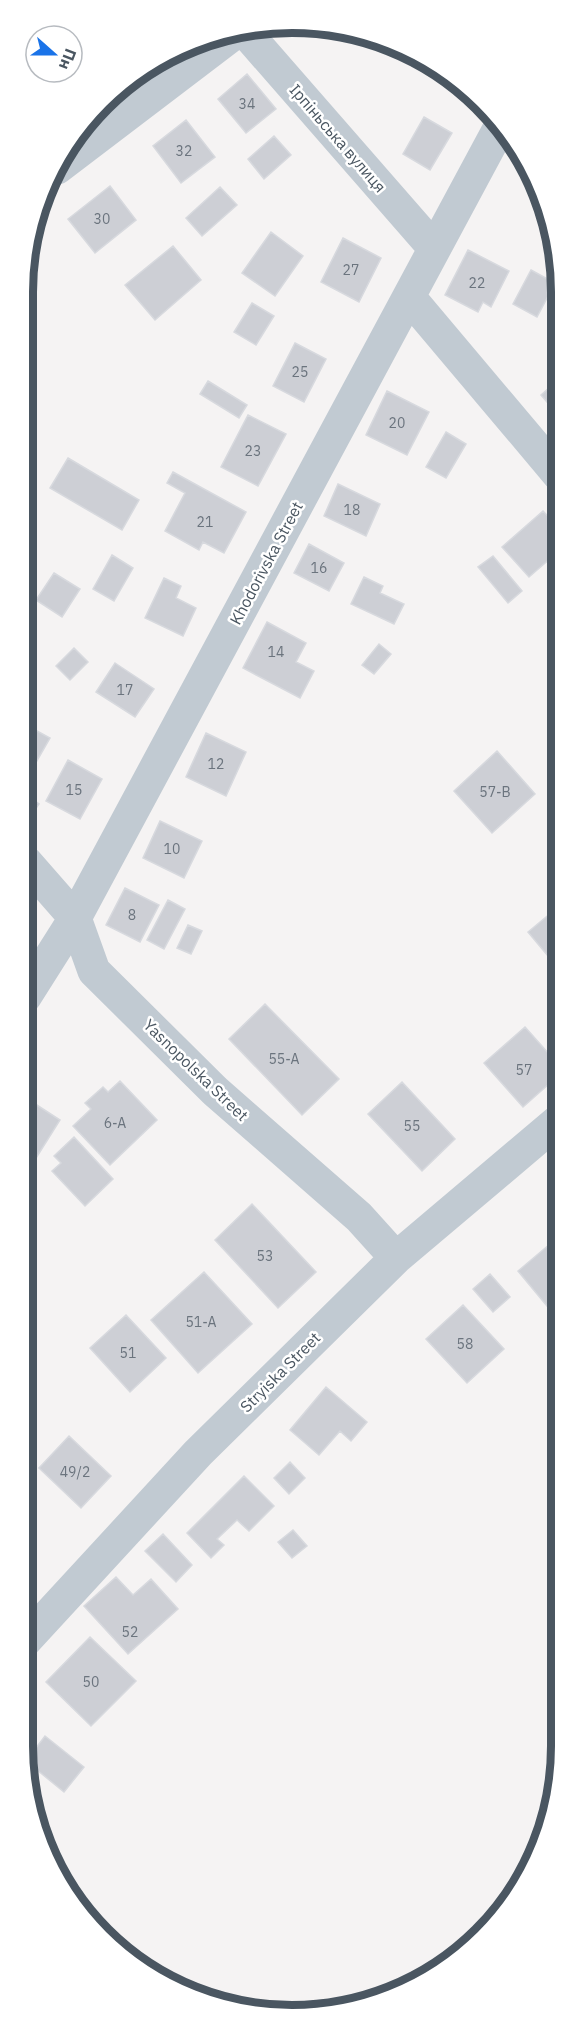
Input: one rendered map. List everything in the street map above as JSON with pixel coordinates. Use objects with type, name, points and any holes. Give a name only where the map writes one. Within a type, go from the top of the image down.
[{"type":"street","name":"Ірпіньська вулиця","points":[[249,37],[434,248]]},
{"type":"street","points":[[71,157],[222,43]]},
{"type":"street","name":"Khodorivska Street","points":[[33,984],[75,918],[496,133]]},
{"type":"street","points":[[409,297],[551,466]]},
{"type":"street","name":"Yasnopolska Street","points":[[33,870],[75,918],[94,970],[215,1091],[359,1217],[396,1258]]},
{"type":"street","name":"Stryiska Street","points":[[33,1632],[198,1453],[396,1258],[551,1127]]},
{"type":"building","points":[[399,58],[407,60],[437,78]]},
{"type":"building","points":[[247,74],[276,109],[246,133],[218,99]]},
{"type":"building","points":[[424,117],[452,133],[430,170],[403,154]]},
{"type":"building","points":[[186,120],[215,157],[181,183],[153,146]]},
{"type":"building","points":[[274,136],[291,155],[264,179],[248,159]]},
{"type":"building","points":[[110,186],[136,220],[95,253],[68,219]]},
{"type":"building","points":[[220,187],[237,205],[202,236],[186,218]]},
{"type":"building","points":[[271,232],[303,256],[275,296],[242,273]]},
{"type":"building","points":[[343,238],[381,258],[359,302],[321,282]]},
{"type":"building","points":[[173,246],[201,280],[155,320],[125,285]]},
{"type":"building","points":[[468,250],[509,271],[491,307],[483,302],[478,312],[445,295]]},
{"type":"building","points":[[531,270],[550,280],[551,291],[537,317],[513,304]]},
{"type":"building","points":[[252,303],[274,316],[256,345],[234,332]]},
{"type":"building","points":[[295,343],[326,359],[304,402],[273,386]]},
{"type":"building","points":[[208,381],[247,405],[239,418],[200,394]]},
{"type":"building","points":[[551,386],[551,407],[541,395]]},
{"type":"building","points":[[387,391],[429,412],[407,455],[366,435]]},
{"type":"building","points":[[248,415],[286,434],[258,486],[221,467]]},
{"type":"building","points":[[446,432],[466,444],[446,478],[426,467]]},
{"type":"building","points":[[68,458],[139,500],[122,530],[50,488]]},
{"type":"building","points":[[173,472],[246,512],[224,553],[203,542],[199,550],[165,531],[185,493],[167,483]]},
{"type":"building","points":[[338,484],[380,504],[366,536],[324,516]]},
{"type":"building","points":[[543,511],[551,520],[551,558],[529,577],[502,547]]},
{"type":"building","points":[[309,544],[344,563],[329,591],[294,573]]},
{"type":"building","points":[[112,555],[133,568],[114,601],[93,589]]},
{"type":"building","points":[[493,556],[522,591],[508,603],[478,567]]},
{"type":"building","points":[[54,573],[80,589],[62,617],[36,600]]},
{"type":"building","points":[[364,577],[383,586],[380,593],[404,604],[394,624],[351,604]]},
{"type":"building","points":[[164,578],[181,586],[176,598],[196,608],[183,636],[145,618]]},
{"type":"building","points":[[267,622],[306,643],[296,662],[314,671],[300,698],[243,668]]},
{"type":"building","points":[[379,644],[391,654],[374,674],[362,665]]},
{"type":"building","points":[[74,648],[88,662],[70,680],[56,666]]},
{"type":"building","points":[[115,663],[154,689],[135,717],[96,692]]},
{"type":"building","points":[[33,729],[50,738],[33,768]]},
{"type":"building","points":[[206,733],[246,752],[226,796],[186,777]]},
{"type":"building","points":[[497,751],[535,794],[492,833],[454,791]]},
{"type":"building","points":[[68,760],[102,779],[80,819],[46,801]]},
{"type":"building","points":[[33,799],[39,804],[33,813]]},
{"type":"building","points":[[160,821],[202,841],[184,878],[143,858]]},
{"type":"building","points":[[125,888],[159,905],[140,942],[106,925]]},
{"type":"building","points":[[168,900],[185,909],[164,949],[147,940]]},
{"type":"building","points":[[551,913],[551,960],[528,932]]},
{"type":"building","points":[[188,925],[202,931],[191,954],[177,948]]},
{"type":"building","points":[[265,1004],[339,1079],[302,1115],[229,1039]]},
{"type":"building","points":[[525,1027],[551,1056],[551,1082],[523,1107],[484,1063]]},
{"type":"building","points":[[120,1081],[157,1120],[110,1165],[73,1126],[91,1109],[85,1103],[103,1087],[108,1092]]},
{"type":"building","points":[[402,1082],[455,1139],[422,1171],[368,1114]]},
{"type":"building","points":[[33,1103],[60,1120],[33,1163]]},
{"type":"building","points":[[74,1137],[113,1179],[85,1206],[52,1171],[61,1163],[54,1156]]},
{"type":"building","points":[[252,1204],[316,1272],[278,1308],[215,1240]]},
{"type":"building","points":[[551,1243],[551,1311],[518,1271]]},
{"type":"building","points":[[204,1272],[252,1324],[198,1373],[151,1320]]},
{"type":"building","points":[[490,1274],[510,1297],[493,1312],[473,1289]]},
{"type":"building","points":[[463,1305],[504,1349],[467,1383],[426,1339]]},
{"type":"building","points":[[126,1315],[166,1358],[130,1392],[90,1348]]},
{"type":"building","points":[[326,1387],[367,1422],[351,1441],[340,1431],[319,1455],[290,1430]]},
{"type":"building","points":[[69,1436],[111,1476],[81,1508],[39,1468]]},
{"type":"building","points":[[290,1462],[305,1478],[289,1494],[274,1478]]},
{"type":"building","points":[[244,1476],[274,1506],[249,1531],[237,1520],[217,1539],[224,1545],[211,1558],[187,1533]]},
{"type":"building","points":[[293,1530],[307,1546],[292,1558],[278,1542]]},
{"type":"building","points":[[163,1534],[192,1565],[176,1582],[145,1551]]},
{"type":"building","points":[[116,1577],[133,1595],[151,1579],[178,1609],[128,1654],[84,1606]]},
{"type":"building","points":[[90,1637],[136,1681],[91,1726],[46,1682]]},
{"type":"building","points":[[45,1736],[84,1767],[64,1792],[34,1768],[33,1751]]}]
